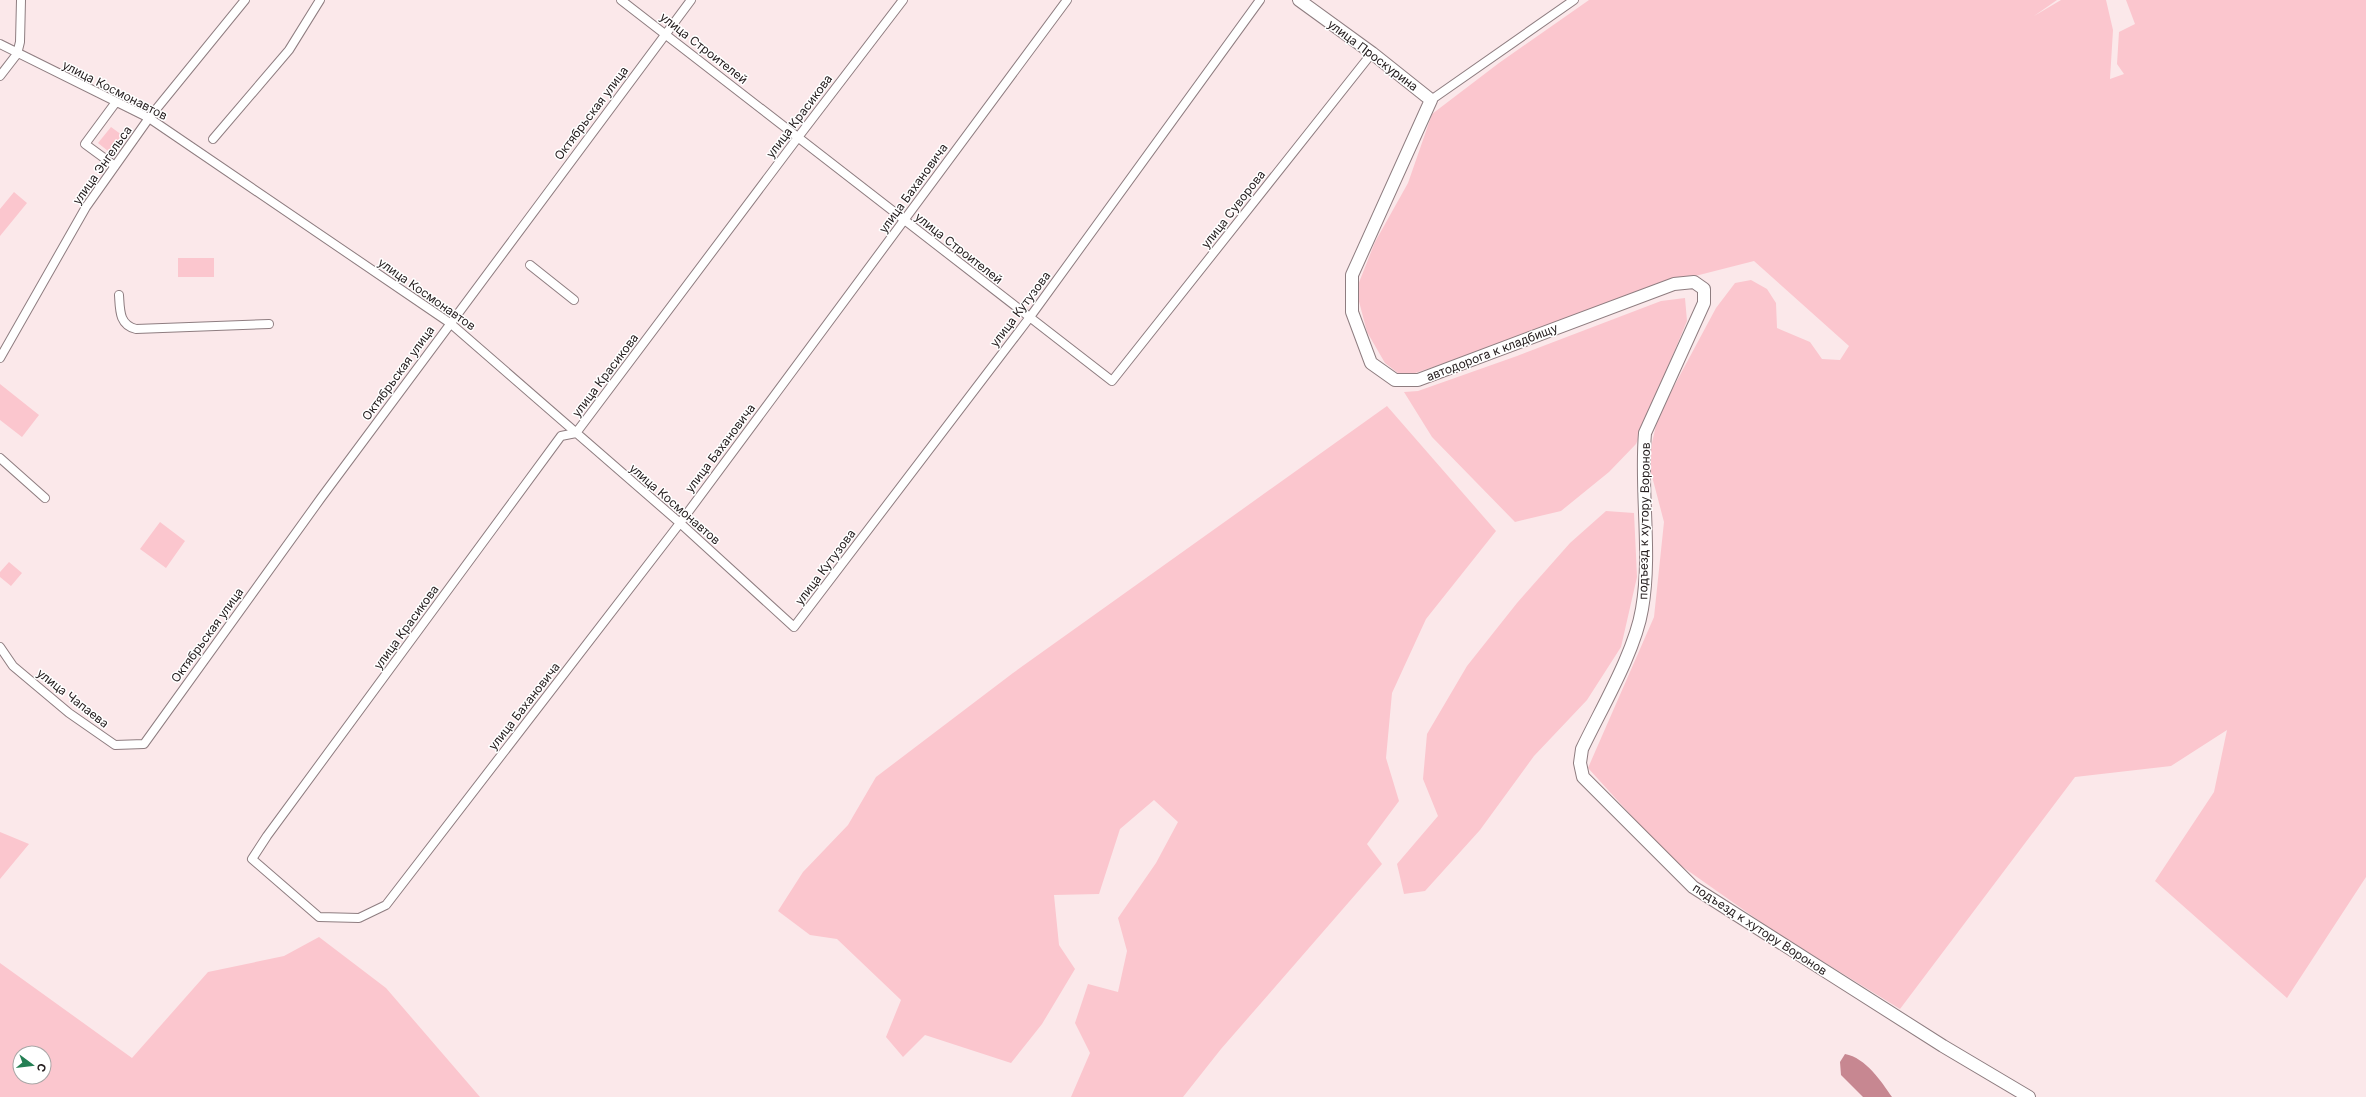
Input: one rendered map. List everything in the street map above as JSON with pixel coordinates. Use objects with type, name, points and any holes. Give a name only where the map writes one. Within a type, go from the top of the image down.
[{"type":"street","points":[[0,76],[17,54],[20,42],[21,0]]},
{"type":"street","name":"улица Энгельса","points":[[0,358],[86,207],[149,118],[245,0]]},
{"type":"street","points":[[213,139],[289,50],[320,0]]},
{"type":"street","name":"улица Строителей","points":[[621,0],[799,136],[904,221],[1112,381]]},
{"type":"street","name":"Октябрьская улица","points":[[144,744],[450,323],[691,0]]},
{"type":"street","name":"улица Красикова","points":[[386,905],[359,918],[319,917],[252,859],[267,836],[561,436],[576,433],[903,0]]},
{"type":"street","name":"улица Бахановича","points":[[386,905],[680,523],[1067,0]]},
{"type":"street","name":"улица Кутузова","points":[[794,627],[1030,317],[1260,0]]},
{"type":"street","name":"улица Проскурина","points":[[1299,0],[1372,53],[1431,100]]},
{"type":"street","points":[[1431,100],[1574,0]]},
{"type":"street","name":"улица Космонавтов","points":[[0,44],[17,54],[149,118],[450,323],[680,523],[794,627]]},
{"type":"street","name":"улица Суворова","points":[[1112,381],[1372,53]]},
{"type":"street","name":"автодорога к кладбищу","points":[[1431,100],[1352,276],[1352,312],[1372,363],[1395,380],[1418,380],[1674,284],[1694,282],[1704,289]]},
{"type":"street","points":[[116,102],[85,144],[116,166]]},
{"type":"street","points":[[530,265],[574,300]]},
{"type":"street","name":"подъезд к хутору Воронов","points":[[1704,289],[1704,304],[1645,433],[1643,452],[1645,560],[1642,609],[1635,637],[1582,749],[1580,763],[1583,777],[1693,887],[1943,1046],[2029,1097]]},
{"type":"street","points":[[119,295],[122,320],[124,324],[136,329],[269,324]]},
{"type":"street","points":[[0,458],[45,498]]},
{"type":"street","name":"улица Чапаева","points":[[0,647],[13,666],[69,714],[115,745],[144,744]]},
{"type":"shaded area","points":[[1589,0],[2057,0],[2034,16],[2061,0],[2106,0],[2113,30],[2110,79],[2124,74],[2117,64],[2119,32],[2135,24],[2126,0],[2366,0],[2366,877],[2287,998],[2155,881],[2214,792],[2227,730],[2171,766],[2075,777],[1900,1009],[1775,932],[1670,858],[1588,768],[1654,617],[1664,522],[1648,461],[1658,416],[1716,308],[1735,283],[1751,280],[1767,289],[1776,303],[1777,328],[1810,342],[1822,359],[1840,360],[1849,346],[1754,261],[1652,287],[1506,343],[1403,377],[1385,363],[1367,332],[1356,290],[1375,242],[1408,183],[1432,114],[1499,63]]},
{"type":"shaded area","points":[[111,127],[126,138],[113,155],[98,143]]},
{"type":"shaded area","points":[[14,192],[27,203],[0,236],[0,209]]},
{"type":"shaded area","points":[[178,258],[214,258],[214,277],[178,277]]},
{"type":"shaded area","points":[[1685,298],[1687,321],[1636,444],[1609,472],[1561,511],[1515,522],[1432,437],[1404,392],[1418,391],[1517,356],[1661,301]]},
{"type":"shaded area","points":[[0,384],[39,415],[22,437],[0,420]]},
{"type":"shaded area","points":[[1387,406],[1496,531],[1426,619],[1392,693],[1386,758],[1399,801],[1367,844],[1382,864],[1221,1049],[1183,1097],[1071,1097],[1090,1053],[1075,1023],[1088,984],[1118,992],[1127,951],[1118,918],[1156,863],[1178,822],[1154,800],[1120,829],[1099,894],[1054,895],[1059,945],[1075,969],[1042,1024],[1011,1063],[925,1035],[903,1057],[886,1037],[901,1000],[837,939],[810,935],[778,911],[803,872],[848,825],[876,777],[1013,673]]},
{"type":"shaded area","points":[[1606,511],[1634,513],[1637,577],[1621,647],[1587,700],[1534,756],[1480,830],[1425,891],[1404,894],[1397,864],[1438,816],[1423,779],[1427,734],[1467,666],[1517,603],[1570,543]]},
{"type":"shaded area","points":[[160,522],[185,541],[166,568],[140,549]]},
{"type":"shaded area","points":[[9,562],[22,573],[11,586],[0,577],[0,572]]},
{"type":"shaded area","points":[[0,832],[29,844],[0,879]]},
{"type":"shaded area","points":[[319,937],[386,988],[480,1097],[0,1097],[0,963],[132,1058],[208,972],[284,956]]},
{"type":"shaded area","points":[[1845,1054],[1853,1056],[1866,1065],[1878,1077],[1892,1097],[1863,1097],[1841,1075],[1840,1062]]}]
